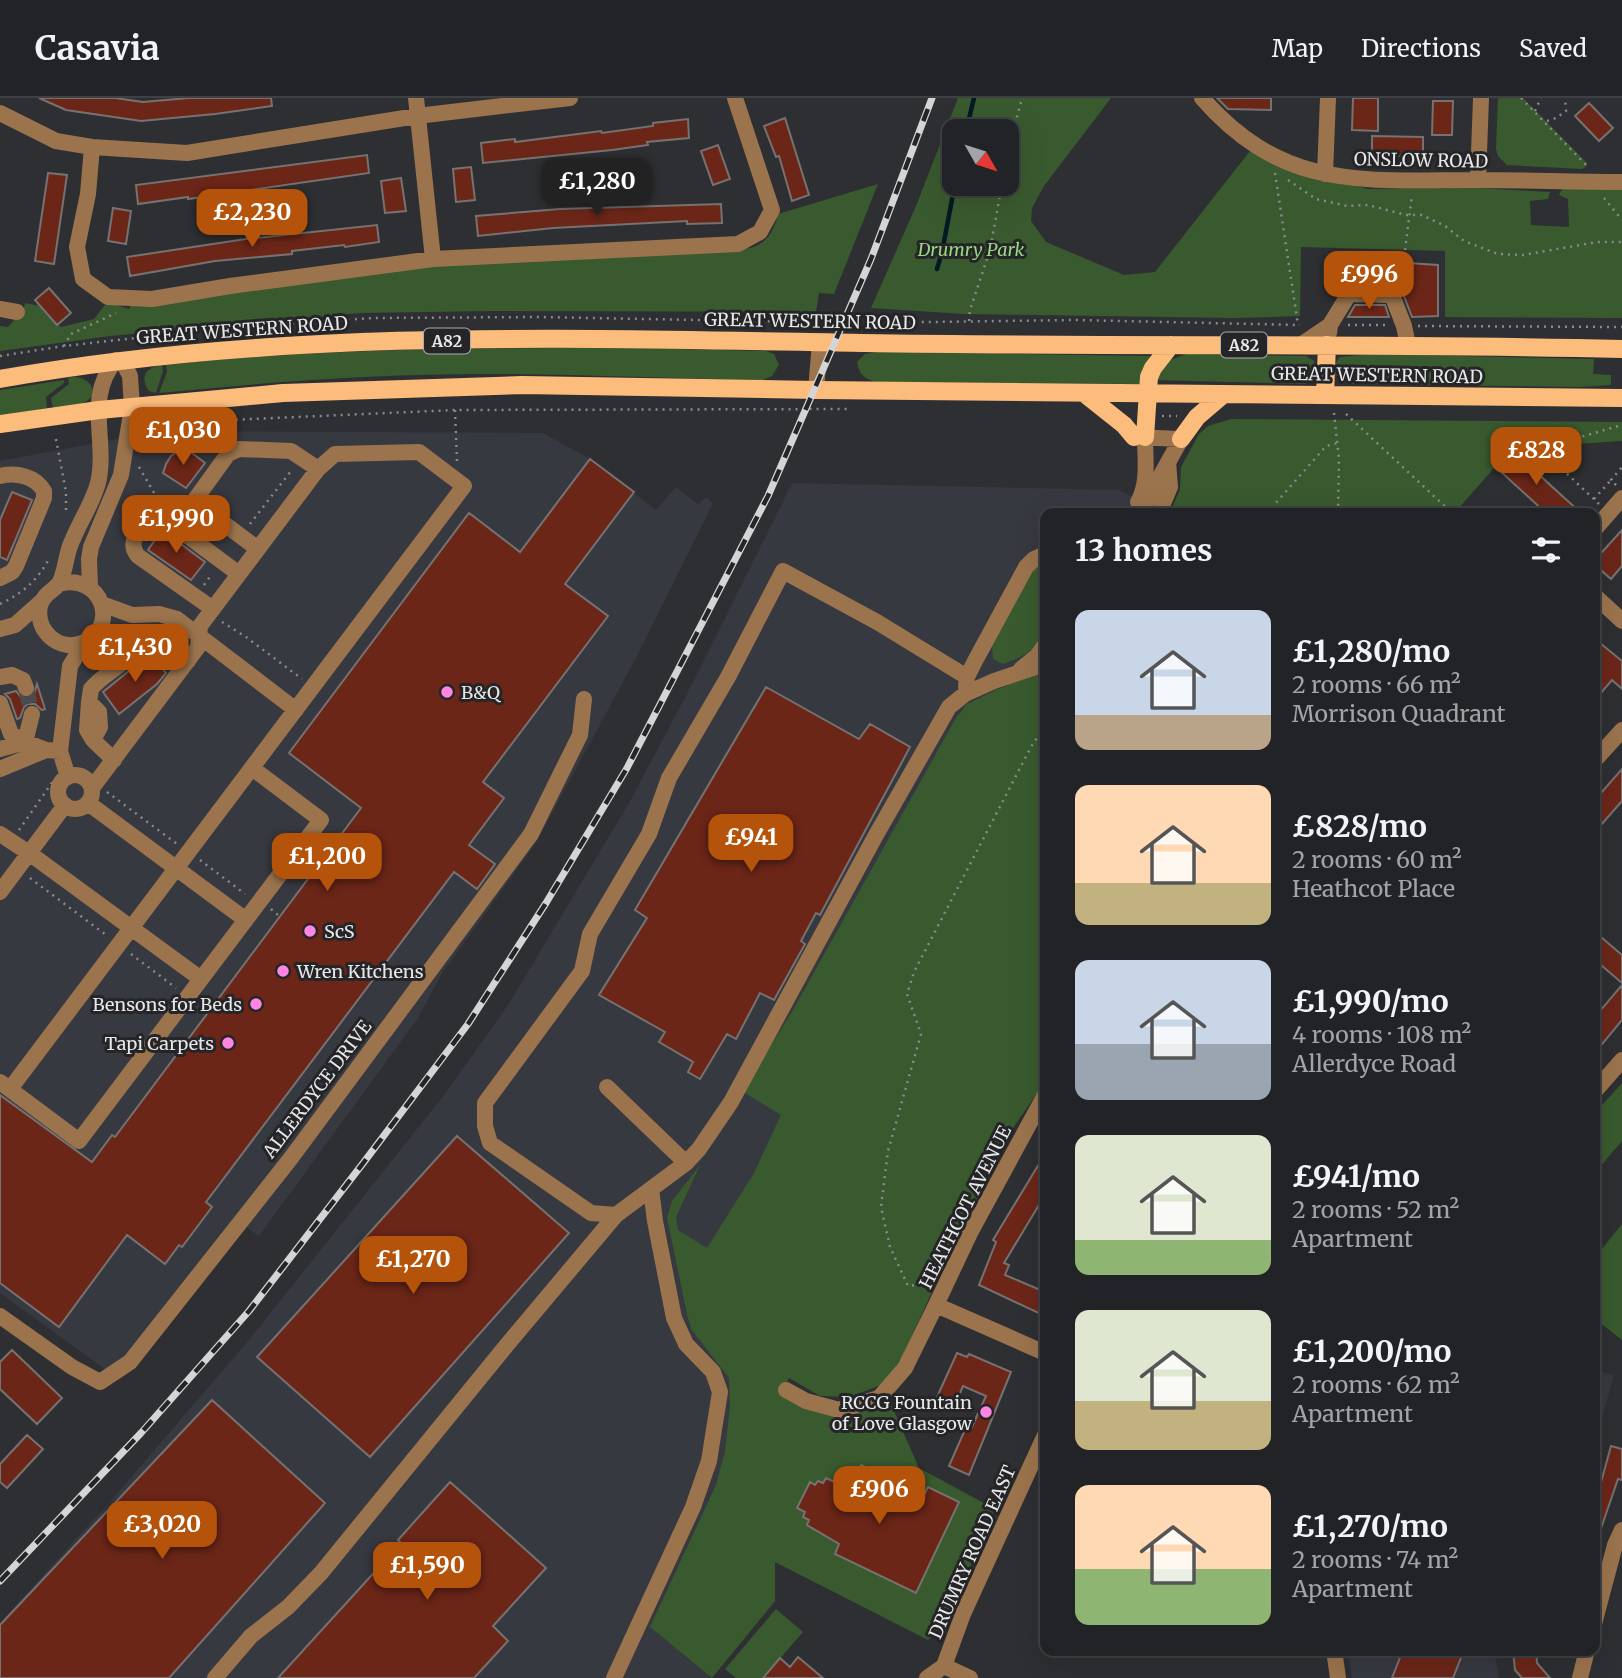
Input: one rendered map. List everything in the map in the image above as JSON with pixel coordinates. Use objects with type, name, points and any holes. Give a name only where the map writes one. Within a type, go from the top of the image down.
[{"type":"main road","name":"GREAT WESTERN ROAD","points":[[0,379],[116,360],[248,348],[358,343],[778,341],[1622,349]]},
{"type":"main road","points":[[1141,442],[1153,368],[1171,345]]},
{"type":"main road","points":[[1325,395],[1327,345]]},
{"type":"main road","name":"GREAT WESTERN ROAD","points":[[0,424],[99,410],[283,393],[522,384],[1085,394],[1622,398]]},
{"type":"main road","points":[[1085,394],[1141,442]]},
{"type":"main road","points":[[1181,439],[1197,417],[1224,394]]},
{"type":"street","points":[[416,98],[433,258]]},
{"type":"street","points":[[0,113],[57,141],[92,147],[187,153],[417,116],[570,98]]},
{"type":"street","points":[[92,147],[88,194],[77,247],[83,279],[108,297],[152,299],[433,258],[738,244],[760,232],[772,209],[735,98]]},
{"type":"street","name":"ONSLOW ROAD","points":[[1202,98],[1228,126],[1249,143],[1276,158],[1346,179],[1622,181]]},
{"type":"street","points":[[1325,174],[1328,98]]},
{"type":"street","points":[[1478,180],[1481,98]]},
{"type":"street","points":[[1327,345],[1330,325],[1349,294],[1392,295],[1408,345]]},
{"type":"street","points":[[0,309],[17,312]]},
{"type":"street","points":[[1301,344],[1330,325]]},
{"type":"street","points":[[816,390],[820,342]]},
{"type":"street","points":[[59,584],[70,547],[99,479],[102,379],[116,360],[125,366],[130,376],[132,407],[121,475],[91,547],[90,587],[102,604],[132,615],[159,614],[177,620],[296,710]]},
{"type":"street","points":[[1134,508],[1141,496],[1146,476],[1141,442],[1181,439]]},
{"type":"street","points":[[1143,508],[1181,439]]},
{"type":"street","points":[[258,549],[194,501],[228,454],[259,448],[291,451],[318,469]]},
{"type":"street","points":[[67,774],[58,790],[61,801],[65,806],[80,808],[198,646],[200,626],[217,616],[239,574],[318,469],[335,454],[419,452],[464,486],[176,868],[119,945],[5,1086],[79,1141],[321,820],[252,768]]},
{"type":"street","points":[[1161,508],[1170,487],[1168,462]]},
{"type":"street","points":[[0,476],[26,476],[35,480],[44,491],[44,498],[16,566],[12,572],[0,578]]},
{"type":"street","points":[[1600,523],[1622,498]]},
{"type":"street","points":[[217,616],[138,556],[133,550],[135,537],[151,519],[165,519],[239,574]]},
{"type":"street","points":[[965,694],[967,677],[1026,567],[1040,556]]},
{"type":"street","points":[[616,1215],[591,1213],[490,1143],[485,1126],[485,1102],[582,971],[590,934],[649,834],[669,778],[728,677],[783,571],[877,622],[967,677]]},
{"type":"street","points":[[7,627],[42,601],[52,588],[59,584],[75,582],[90,587]]},
{"type":"street","points":[[42,601],[39,617],[70,666]]},
{"type":"street","points":[[1600,601],[1622,621]]},
{"type":"street","points":[[98,631],[102,622],[102,604]]},
{"type":"street","points":[[67,774],[53,750],[70,666],[85,642],[98,631],[132,615]]},
{"type":"street","points":[[7,627],[50,637],[70,645],[85,642]]},
{"type":"street","points":[[114,760],[93,740],[100,727],[99,712],[89,702],[91,689],[96,682],[120,664],[135,648],[153,639],[158,639],[188,661]]},
{"type":"street","points":[[1016,673],[1040,652]]},
{"type":"street","points":[[215,1678],[251,1636],[288,1606],[321,1573],[616,1215],[686,1163],[731,1102],[949,707],[965,694],[1040,666]]},
{"type":"street","points":[[0,677],[12,675],[23,680],[26,688]]},
{"type":"street","name":"ALLERDYCE DRIVE","points":[[2,1321],[100,1382],[130,1362],[291,1158],[531,834],[580,735],[584,699]]},
{"type":"street","points":[[1,711],[11,734],[25,742],[53,750]]},
{"type":"street","points":[[25,742],[32,714]]},
{"type":"street","points":[[1600,754],[1622,730]]},
{"type":"street","points":[[0,749],[25,742]]},
{"type":"street","points":[[0,769],[53,750]]},
{"type":"street","points":[[67,774],[82,776],[176,868],[246,920]]},
{"type":"street","points":[[0,892],[65,806]]},
{"type":"street","points":[[6,837],[201,979]]},
{"type":"street","points":[[1600,1085],[1622,1060]]},
{"type":"street","points":[[607,1087],[686,1163]]},
{"type":"street","name":"HEATHCOT AVENUE","points":[[1040,1104],[970,1233],[938,1301],[1040,1351]]},
{"type":"street","points":[[614,1678],[693,1507],[709,1461],[720,1392],[713,1372],[686,1344],[674,1318],[651,1189]]},
{"type":"street","points":[[786,1391],[806,1401],[839,1410],[879,1398],[905,1368],[938,1301]]},
{"type":"street","name":"DRUMRY ROAD EAST","points":[[927,1678],[944,1666],[964,1614],[1040,1446]]},
{"type":"street","points":[[1600,1601],[1615,1545],[1622,1531]]},
{"type":"street","points":[[1335,1656],[1338,1678]]},
{"type":"street","points":[[1580,1678],[1586,1656]]},
{"type":"street","points":[[944,1666],[971,1678]]},
{"type":"path","points":[[1016,119],[1022,98]]},
{"type":"path","points":[[1521,98],[1587,166],[1590,182],[1622,220]]},
{"type":"path","points":[[1535,111],[1541,98]]},
{"type":"path","points":[[1546,121],[1566,111],[1564,98]]},
{"type":"path","points":[[1298,325],[1275,170],[1316,199],[1347,206],[1368,205],[1409,215],[1422,215],[1480,249],[1513,256],[1597,242],[1622,242]]},
{"type":"path","points":[[1405,250],[1414,181]]},
{"type":"path","points":[[969,321],[970,310],[990,250],[1000,196]]},
{"type":"path","points":[[64,346],[71,334],[125,310],[127,298]]},
{"type":"path","points":[[795,320],[858,323],[1075,320],[1298,325],[1622,327]]},
{"type":"path","points":[[143,431],[160,423],[455,410],[851,410]]},
{"type":"path","points":[[455,410],[457,460]]},
{"type":"path","points":[[1334,413],[1338,443],[1338,508]]},
{"type":"path","points":[[1346,414],[1447,508]]},
{"type":"path","points":[[1152,416],[1187,416]]},
{"type":"path","points":[[1609,513],[1544,452],[1546,447],[1622,425]]},
{"type":"path","points":[[1270,508],[1326,446],[1338,443]]},
{"type":"path","points":[[1594,499],[1622,467]]},
{"type":"path","points":[[1611,480],[1622,490]]},
{"type":"path","points":[[217,616],[313,687]]},
{"type":"path","points":[[938,1301],[922,1284],[908,1286],[890,1247],[881,1207],[888,1151],[921,1034],[907,993],[915,972],[1040,733]]},
{"type":"path","points":[[6,837],[52,785],[55,775],[67,774]]},
{"type":"path","points":[[93,789],[109,786],[105,790],[252,900],[260,901],[279,916]]},
{"type":"path","points":[[18,869],[207,1012]]},
{"type":"shaded area","points":[[160,431],[543,433],[590,459],[656,510],[676,487],[698,504],[706,497],[713,503],[637,656],[536,843],[441,975],[418,1018],[259,1236],[239,1222],[113,1375],[0,1293],[0,461]]},
{"type":"shaded area","points":[[792,483],[1119,490],[1157,508],[1040,508],[1040,724],[785,1379],[657,1633],[712,1678],[0,1678],[0,1623],[115,1496],[249,1340],[444,1095],[508,1005],[629,803],[699,671]]},
{"type":"shaded area","points":[[1600,1372],[1614,1375],[1600,1425]]},
{"type":"shaded area","points":[[1348,1656],[1495,1656],[1499,1678],[1352,1678]]},
{"type":"green space","name":"Drumry Park","points":[[958,98],[1111,98],[1044,186],[1032,208],[1031,221],[1046,242],[1124,275],[1155,272],[1250,151],[1296,169],[1368,189],[1478,188],[1550,192],[1548,199],[1530,201],[1531,225],[1569,227],[1568,199],[1559,195],[1562,189],[1622,189],[1622,318],[1445,317],[1445,251],[1301,247],[1300,316],[1236,318],[964,314],[871,308],[942,139],[942,196],[1019,196],[1019,119],[950,119]]},
{"type":"green space","points":[[1498,98],[1523,98],[1587,166],[1582,169],[1507,165],[1498,156],[1496,149]]},
{"type":"green space","points":[[878,184],[834,294],[819,293],[816,312],[361,313],[110,336],[0,351],[0,326],[8,327],[14,320],[21,318],[25,303],[40,306],[61,327],[94,319],[107,302],[129,309],[131,303],[409,268],[751,248],[762,243],[769,235],[778,214]]},
{"type":"green space","points":[[637,348],[766,351],[774,354],[779,365],[772,376],[763,380],[446,374],[323,379],[159,393],[167,372],[166,365],[225,359],[402,350]]},
{"type":"green space","points":[[865,354],[1151,356],[1143,371],[1142,384],[876,382],[863,375],[857,362]]},
{"type":"green space","points":[[1187,354],[1306,356],[1314,361],[1317,374],[1306,384],[1153,380],[1165,362]]},
{"type":"green space","points":[[1373,354],[1594,359],[1593,374],[1611,375],[1611,385],[1580,387],[1354,384],[1345,383],[1333,373],[1334,365],[1340,357]]},
{"type":"green space","points":[[162,365],[163,371],[156,393],[149,391],[145,381],[148,370]]},
{"type":"green space","points":[[75,377],[90,384],[92,396],[79,404],[53,408],[51,398],[69,384],[68,378]]},
{"type":"green space","points":[[64,380],[64,383],[46,397],[47,408],[0,417],[0,390]]},
{"type":"green space","points":[[1231,419],[1622,422],[1622,441],[1544,446],[1516,443],[1459,508],[1172,508],[1180,489],[1181,467],[1199,434],[1208,426]]},
{"type":"green space","points":[[1040,562],[1040,642],[1028,652],[1003,664],[993,659],[992,646],[1021,587]]},
{"type":"green space","points":[[1040,673],[1040,1089],[1015,1125],[955,1242],[898,1366],[881,1385],[849,1397],[820,1396],[789,1378],[780,1395],[811,1410],[837,1417],[890,1402],[919,1468],[995,1509],[947,1621],[928,1640],[775,1562],[775,1601],[712,1678],[650,1627],[716,1485],[725,1451],[730,1406],[729,1378],[691,1329],[667,1218],[672,1201],[700,1165],[676,1217],[678,1230],[707,1248],[754,1173],[781,1115],[745,1093],[750,1079],[793,1010],[956,718],[967,704]]},
{"type":"green space","points":[[1622,1083],[1622,1141],[1600,1167],[1600,1107]]},
{"type":"green space","points":[[1622,1224],[1622,1340],[1600,1323],[1600,1252]]},
{"type":"green space","points":[[776,1609],[803,1632],[763,1678],[736,1678],[725,1669]]},
{"type":"building","points":[[39,98],[115,98],[143,102],[189,98],[271,98],[272,106],[141,121],[66,110]]},
{"type":"building","points":[[1217,98],[1271,98],[1271,110],[1228,109]]},
{"type":"building","points":[[1353,98],[1378,98],[1378,131],[1352,130]]},
{"type":"building","points":[[1433,101],[1453,101],[1452,135],[1432,135]]},
{"type":"building","points":[[1589,103],[1613,128],[1599,141],[1575,116]]},
{"type":"building","points":[[785,118],[809,195],[792,201],[779,156],[776,157],[764,126]]},
{"type":"building","points":[[688,119],[689,138],[647,142],[648,145],[612,150],[483,163],[481,143],[602,133]]},
{"type":"building","points":[[1372,136],[1423,137],[1423,156],[1372,155]]},
{"type":"building","points":[[718,145],[730,179],[713,185],[701,151]]},
{"type":"building","points":[[367,155],[369,173],[138,204],[136,185]]},
{"type":"building","points":[[471,167],[475,200],[456,202],[453,169]]},
{"type":"building","points":[[48,173],[67,175],[54,264],[35,261]]},
{"type":"building","points":[[401,178],[406,211],[385,213],[381,181]]},
{"type":"building","points":[[721,204],[722,223],[687,224],[687,221],[553,228],[478,236],[476,216],[560,209]]},
{"type":"building","points":[[113,208],[131,211],[126,244],[108,241]]},
{"type":"building","points":[[377,225],[379,242],[215,261],[130,276],[127,257],[246,239]]},
{"type":"building","points":[[1401,264],[1438,265],[1438,316],[1412,317],[1402,291],[1397,286],[1349,284],[1349,281],[1401,281]]},
{"type":"building","points":[[49,288],[71,313],[57,325],[35,300]]},
{"type":"building","points":[[1355,305],[1385,305],[1389,317],[1348,317]]},
{"type":"building","points":[[184,447],[205,463],[186,488],[163,473],[171,456]]},
{"type":"building","points":[[1516,453],[1576,508],[1541,508],[1500,471]]},
{"type":"building","points":[[590,459],[634,492],[565,584],[608,616],[483,782],[504,798],[469,845],[495,864],[477,889],[454,872],[206,1202],[212,1207],[182,1247],[179,1245],[165,1264],[127,1235],[59,1327],[0,1283],[0,1095],[92,1162],[112,1135],[115,1137],[361,808],[289,753],[469,513],[520,552]]},
{"type":"building","points":[[12,492],[32,500],[7,560],[0,557],[0,520]]},
{"type":"building","points":[[162,530],[205,562],[191,580],[148,550]]},
{"type":"building","points":[[1622,530],[1622,566],[1611,579],[1600,569],[1600,554]]},
{"type":"building","points":[[1600,643],[1622,661],[1622,689],[1612,680],[1600,694]]},
{"type":"building","points":[[151,653],[166,673],[157,684],[119,714],[103,692]]},
{"type":"building","points":[[37,684],[45,709],[28,704],[17,719],[10,699],[5,694],[16,691],[20,696],[29,698],[34,694]]},
{"type":"building","points":[[766,687],[859,739],[870,724],[910,747],[820,915],[816,913],[801,941],[805,944],[774,1000],[760,993],[736,1039],[727,1034],[700,1079],[688,1072],[693,1062],[659,1042],[665,1032],[599,995],[647,918],[635,910]]},
{"type":"building","points":[[1622,769],[1622,801],[1600,826],[1600,794]]},
{"type":"building","points":[[1600,936],[1622,955],[1622,983],[1600,964]]},
{"type":"building","points":[[1622,985],[1622,1020],[1600,1047],[1600,1011]]},
{"type":"building","points":[[457,1136],[569,1233],[370,1457],[257,1357]]},
{"type":"building","points":[[1040,1162],[1040,1203],[1004,1263],[1009,1265],[1005,1275],[1040,1290],[1040,1314],[979,1285],[996,1242],[993,1240]]},
{"type":"building","points":[[12,1350],[62,1398],[37,1424],[0,1389],[0,1362]]},
{"type":"building","name":"RCCG Fountain of Love Glasgow","points":[[957,1353],[967,1357],[969,1354],[1011,1372],[969,1475],[949,1466],[967,1425],[972,1427],[986,1396],[963,1386],[955,1405],[937,1397]]},
{"type":"building","points":[[212,1400],[325,1503],[169,1678],[0,1678],[0,1625]]},
{"type":"building","points":[[27,1435],[43,1449],[7,1488],[0,1482],[0,1464]]},
{"type":"building","points":[[1611,1446],[1622,1449],[1622,1480],[1618,1479],[1600,1531],[1600,1486]]},
{"type":"building","points":[[861,1465],[876,1472],[869,1485],[918,1508],[928,1487],[959,1502],[916,1593],[835,1554],[839,1544],[807,1525],[809,1520],[803,1517],[805,1512],[797,1508],[810,1482],[815,1485],[818,1481],[823,1483],[826,1478],[848,1488]]},
{"type":"building","points":[[450,1482],[546,1568],[493,1626],[508,1641],[474,1678],[278,1678],[401,1543],[398,1540]]},
{"type":"building","points":[[1401,1656],[1462,1656],[1453,1678],[1392,1678]]},
{"type":"building","points":[[1514,1656],[1536,1656],[1537,1663],[1550,1678],[1522,1678],[1515,1670]]},
{"type":"building","points":[[798,1657],[823,1678],[763,1678],[780,1658],[790,1667]]},
{"type":"waterway","points":[[969,119],[974,98]]},
{"type":"waterway","points":[[937,269],[953,196]]},
{"type":"tunnel","points":[[26,688],[32,714]]},
{"type":"railway","points":[[0,1581],[141,1433],[249,1311],[468,1024],[546,903],[627,768],[768,496],[871,259],[932,98]]},
{"type":"place","name":"B&Q","points":[[447,692]]},
{"type":"place","name":"ScS","points":[[310,931]]},
{"type":"place","name":"Wren Kitchens","points":[[283,971]]},
{"type":"place","name":"Bensons for Beds","points":[[256,1004]]},
{"type":"place","name":"Tapi Carpets","points":[[228,1043]]},
{"type":"place","name":"RCCG Fountain of Love Glasgow","points":[[986,1412]]}]
